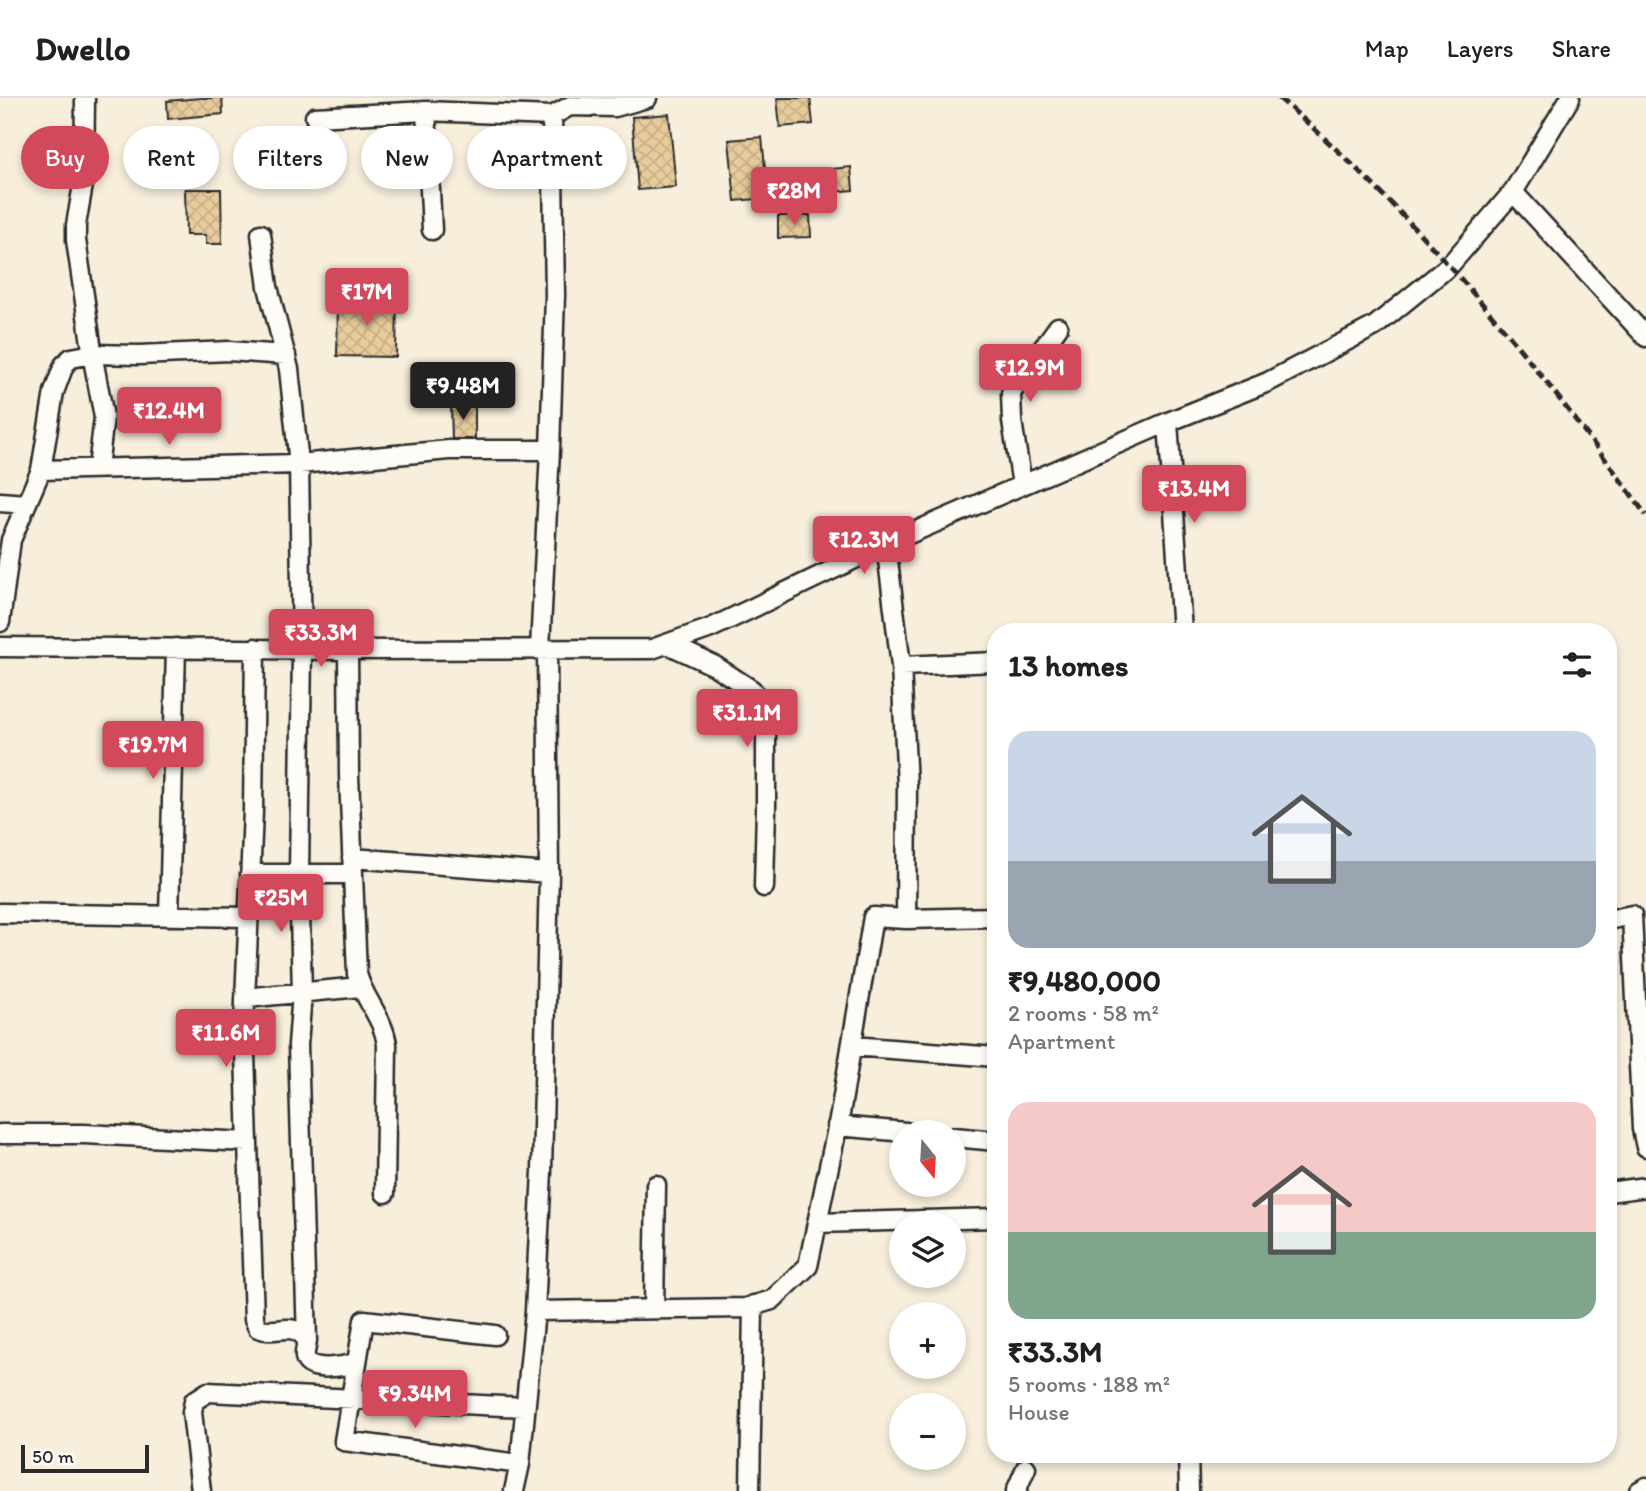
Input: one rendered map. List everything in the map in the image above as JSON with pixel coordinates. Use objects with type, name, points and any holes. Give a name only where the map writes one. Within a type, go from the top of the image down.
[{"type":"street","points":[[85,98],[85,178],[76,225],[76,240],[104,417],[98,468]]},
{"type":"street","points":[[315,117],[417,107],[552,117],[570,106],[615,107],[647,98]]},
{"type":"street","points":[[0,647],[652,649],[668,644],[711,628],[886,544],[1021,485],[1268,382],[1375,326],[1449,266],[1513,192],[1570,98]]},
{"type":"street","points":[[417,107],[432,230]]},
{"type":"street","points":[[514,1491],[520,1464],[535,1311],[542,1171],[549,873],[543,649],[555,295],[552,117]]},
{"type":"street","points":[[1513,192],[1646,337]]},
{"type":"street","points":[[261,234],[268,287],[293,390],[299,464],[302,650],[299,874],[302,993],[298,1045],[307,1340],[305,1357],[309,1364],[316,1367],[339,1367],[357,1362]]},
{"type":"street","points":[[1021,485],[1011,393],[1058,327]]},
{"type":"street","points":[[0,622],[11,540],[41,470],[59,375],[71,358],[93,354],[229,351],[286,355]]},
{"type":"street","points":[[1168,422],[1181,623]]},
{"type":"street","points":[[41,470],[299,464],[449,450],[550,450]]},
{"type":"street","points":[[0,502],[26,505]]},
{"type":"street","points":[[886,544],[901,666],[907,785],[906,919]]},
{"type":"street","points":[[668,644],[715,666],[752,690],[763,704],[766,723],[764,887]]},
{"type":"street","points":[[169,916],[176,648]]},
{"type":"street","points":[[256,648],[244,1041],[254,1319],[258,1328],[264,1331],[296,1329],[307,1340]]},
{"type":"street","points":[[348,650],[357,974],[360,987],[385,1029],[387,1044],[385,1193]]},
{"type":"street","points":[[901,666],[987,662]]},
{"type":"street","points":[[250,874],[299,874],[352,866],[549,873]]},
{"type":"street","points":[[0,913],[248,917]]},
{"type":"street","points":[[1617,919],[1639,915],[1642,1129],[1646,1147]]},
{"type":"street","points":[[535,1311],[745,1308],[772,1300],[807,1266],[837,1126],[873,917],[987,918]]},
{"type":"street","points":[[245,998],[360,987]]},
{"type":"street","points":[[852,1046],[987,1055]]},
{"type":"street","points":[[837,1126],[889,1131]]},
{"type":"street","points":[[0,1134],[84,1134],[248,1142]]},
{"type":"street","points":[[966,1138],[987,1140]]},
{"type":"street","points":[[654,1310],[656,1185]]},
{"type":"street","points":[[1617,1191],[1646,1187]]},
{"type":"street","points":[[817,1223],[987,1218]]},
{"type":"street","points":[[750,1491],[753,1306]]},
{"type":"street","points":[[495,1335],[364,1320],[344,1441],[520,1464]]},
{"type":"street","points":[[201,1491],[192,1412],[194,1401],[208,1392],[525,1408]]},
{"type":"street","points":[[1188,1463],[1189,1491]]},
{"type":"street","points":[[1016,1491],[1026,1468]]},
{"type":"street","points":[[1639,1491],[1646,1487]]},
{"type":"building","points":[[222,98],[223,114],[168,119],[167,101]]},
{"type":"building","points":[[777,98],[810,98],[813,124],[780,127]]},
{"type":"building","points":[[669,114],[676,187],[638,190],[632,117]]},
{"type":"building","points":[[762,137],[768,198],[735,201],[729,140]]},
{"type":"building","points":[[851,167],[853,190],[812,194],[810,171]]},
{"type":"building","points":[[185,189],[221,189],[222,244],[206,244],[206,235],[186,235]]},
{"type":"building","points":[[810,215],[811,237],[778,238],[778,216]]},
{"type":"building","points":[[338,300],[397,300],[396,357],[337,356]]},
{"type":"building","points":[[451,406],[475,406],[475,439],[452,439]]},
{"type":"railway","points":[[1279,98],[1381,193],[1475,295],[1563,403],[1646,515]]}]
